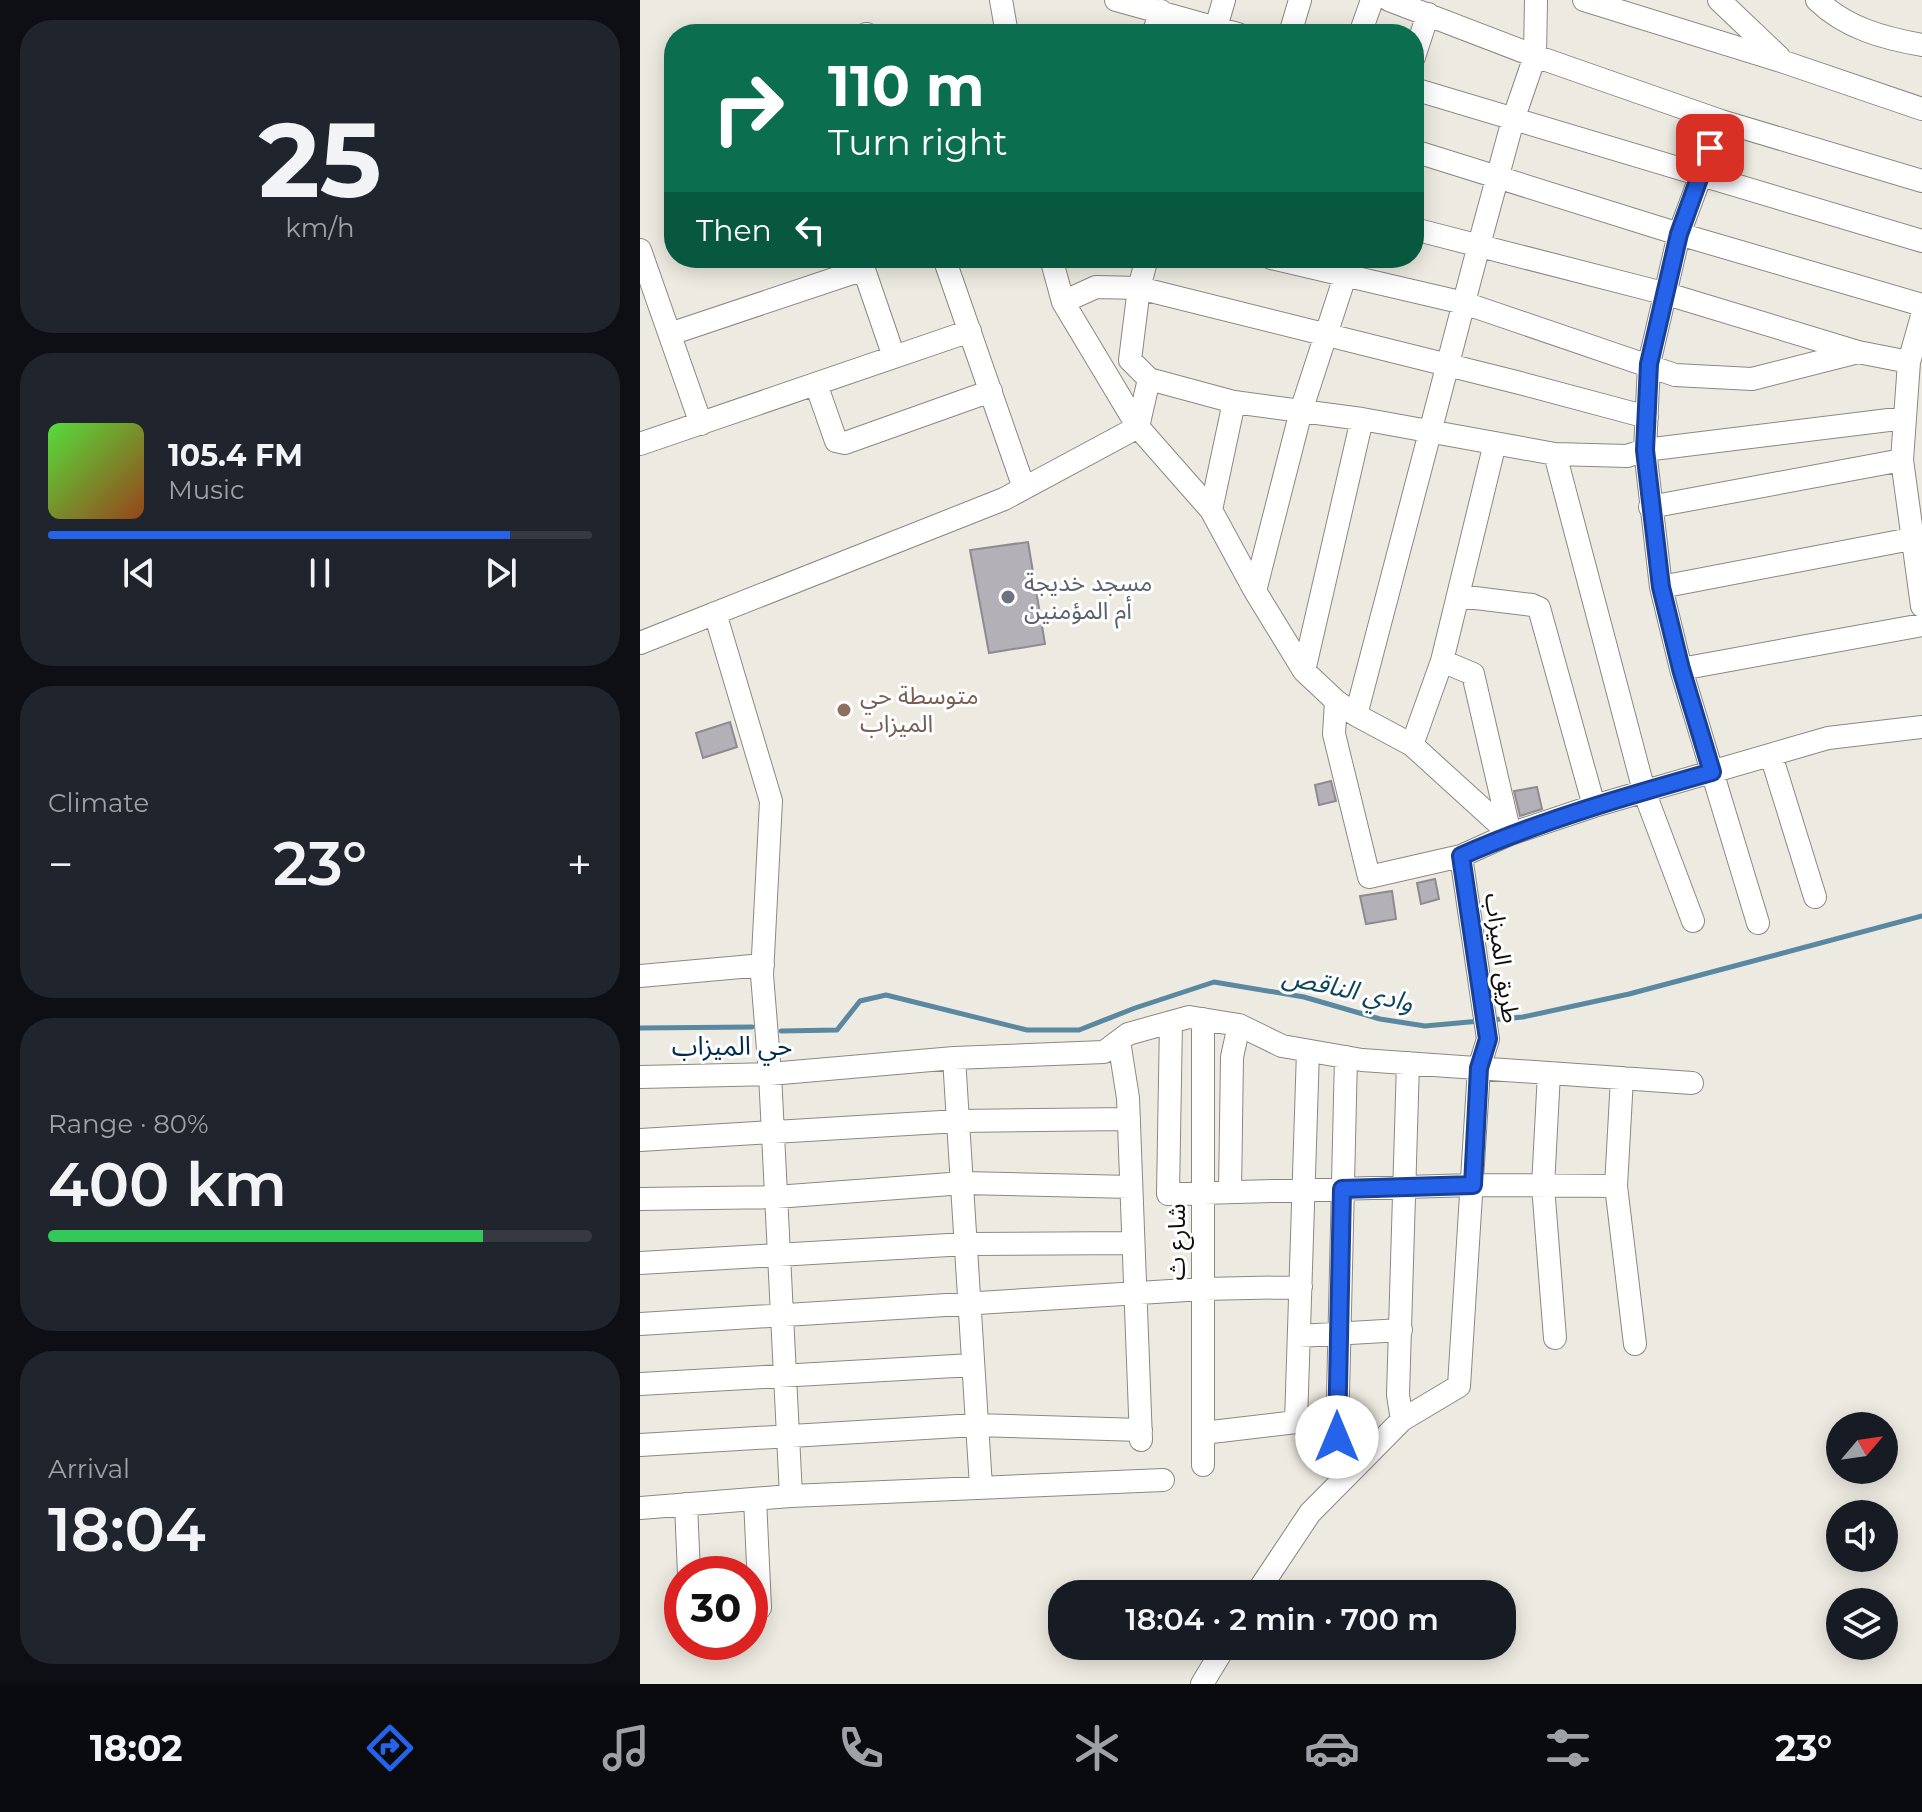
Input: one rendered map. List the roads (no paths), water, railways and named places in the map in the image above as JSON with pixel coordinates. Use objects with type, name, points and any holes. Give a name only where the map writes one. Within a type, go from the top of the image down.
[{"type":"street","points":[[1001,0],[1005,24]]},
{"type":"street","points":[[1116,0],[1199,24]]},
{"type":"street","points":[[1223,24],[1224,0]]},
{"type":"street","points":[[1293,24],[1300,0]]},
{"type":"street","points":[[1364,24],[1372,0]]},
{"type":"street","points":[[1389,0],[1535,56],[1721,121],[1922,181]]},
{"type":"street","points":[[1356,715],[1479,245],[1513,120],[1535,56],[1536,0]]},
{"type":"street","points":[[1584,0],[1922,109]]},
{"type":"street","points":[[1719,0],[1784,62]]},
{"type":"street","points":[[1817,0],[1833,16],[1882,37],[1922,45]]},
{"type":"street","points":[[1156,24],[1161,11]]},
{"type":"street","points":[[1424,26],[1428,14]]},
{"type":"street","points":[[1424,92],[1922,241]]},
{"type":"street","points":[[1721,121],[1679,234],[1649,364],[1645,450],[1661,587],[1681,669],[1758,923]]},
{"type":"street","points":[[1424,154],[1679,234],[1922,305]]},
{"type":"street","points":[[1424,231],[1667,294],[1858,352],[1909,362]]},
{"type":"street","points":[[640,250],[647,293],[670,334],[701,424]]},
{"type":"street","points":[[670,334],[851,268]]},
{"type":"street","points":[[863,268],[894,357]]},
{"type":"street","points":[[948,268],[1024,488]]},
{"type":"street","points":[[1054,268],[1063,302],[1138,427],[1211,510],[1255,591],[1304,671],[1356,715],[1412,745],[1510,834]]},
{"type":"street","points":[[1144,268],[1130,360],[1149,379],[1234,402],[1362,419],[1555,454],[1627,456],[1645,450],[1905,418]]},
{"type":"street","points":[[1255,591],[1301,411],[1348,268],[1464,303],[1675,375],[1752,379],[1858,352]]},
{"type":"street","points":[[1063,302],[1096,287],[1139,288],[1647,417]]},
{"type":"street","points":[[1922,316],[1909,362],[1902,460],[1922,606]]},
{"type":"street","points":[[640,444],[970,331]]},
{"type":"street","points":[[640,643],[1004,499],[1138,427],[1149,379]]},
{"type":"street","points":[[816,384],[836,441],[845,443],[991,391]]},
{"type":"street","points":[[1211,510],[1234,402]]},
{"type":"street","points":[[1304,671],[1362,419]]},
{"type":"street","points":[[1412,745],[1442,661],[1495,443]]},
{"type":"street","points":[[1555,454],[1644,791],[1693,921]]},
{"type":"street","points":[[1650,507],[1902,460]]},
{"type":"street","points":[[1661,587],[1911,539]]},
{"type":"street","points":[[1459,596],[1539,608],[1594,806]]},
{"type":"street","points":[[715,613],[771,801],[763,965],[791,1496]]},
{"type":"street","points":[[1681,669],[1922,625]]},
{"type":"street","points":[[1442,661],[1473,674],[1510,834]]},
{"type":"street","points":[[1336,701],[1334,734],[1369,877],[1461,856],[1510,834],[1594,806],[1828,738],[1922,727]]},
{"type":"street","points":[[1771,755],[1815,897]]},
{"type":"street","name":"طريق الميزاب","points":[[1402,1420],[1459,1386],[1479,1068],[1488,1039],[1461,856]]},
{"type":"street","points":[[640,976],[763,965]]},
{"type":"street","points":[[640,1077],[770,1074],[954,1058],[1104,1052],[1128,1034],[1189,1017],[1239,1025],[1282,1046],[1346,1057],[1692,1083]]},
{"type":"street","name":"شارع ث","points":[[1203,1019],[1203,1465]]},
{"type":"street","points":[[1171,1022],[1168,1194],[1473,1185],[1616,1186]]},
{"type":"street","points":[[1230,1192],[1232,1057],[1239,1025]]},
{"type":"street","points":[[640,1445],[975,1425],[1141,1435],[1129,1119],[1119,1041]]},
{"type":"street","points":[[1203,1433],[1296,1422],[1308,1051]]},
{"type":"street","points":[[1337,1437],[1346,1057]]},
{"type":"street","points":[[954,1058],[981,1487]]},
{"type":"street","points":[[1265,1580],[1310,1513],[1402,1420],[1398,1395],[1408,1063]]},
{"type":"street","points":[[1549,1073],[1543,1186],[1555,1338]]},
{"type":"street","points":[[1622,1078],[1616,1186],[1635,1344]]},
{"type":"street","points":[[640,1140],[958,1121],[1129,1119]]},
{"type":"street","points":[[640,1199],[776,1197],[964,1183],[1131,1187]]},
{"type":"street","points":[[640,1263],[966,1244],[1133,1243]]},
{"type":"street","points":[[640,1324],[1203,1289],[1301,1287]]},
{"type":"street","points":[[1299,1336],[1401,1330]]},
{"type":"street","points":[[640,1384],[972,1365]]},
{"type":"street","points":[[640,1508],[791,1496],[1163,1480]]},
{"type":"street","points":[[755,1499],[758,1556]]},
{"type":"street","points":[[686,1504],[688,1556]]},
{"type":"street","points":[[1202,1684],[1217,1660]]},
{"type":"waterway","name":"وادي الناقص","points":[[1490,1020],[1523,1017],[1629,994],[1922,916]]},
{"type":"waterway","name":"وادي الناقص","points":[[781,1031],[837,1030],[860,1001],[886,995],[1027,1030],[1079,1030],[1214,982],[1304,997],[1380,1019],[1425,1026],[1480,1021]]},
{"type":"waterway","points":[[640,1028],[752,1027]]},
{"type":"place","name":"مسجد خديجة أم المؤمنين","points":[[1008,597]]},
{"type":"place","name":"متوسطة حي الميزاب","points":[[844,710]]},
{"type":"district","name":"حي الميزاب","points":[[732,1046]]}]
